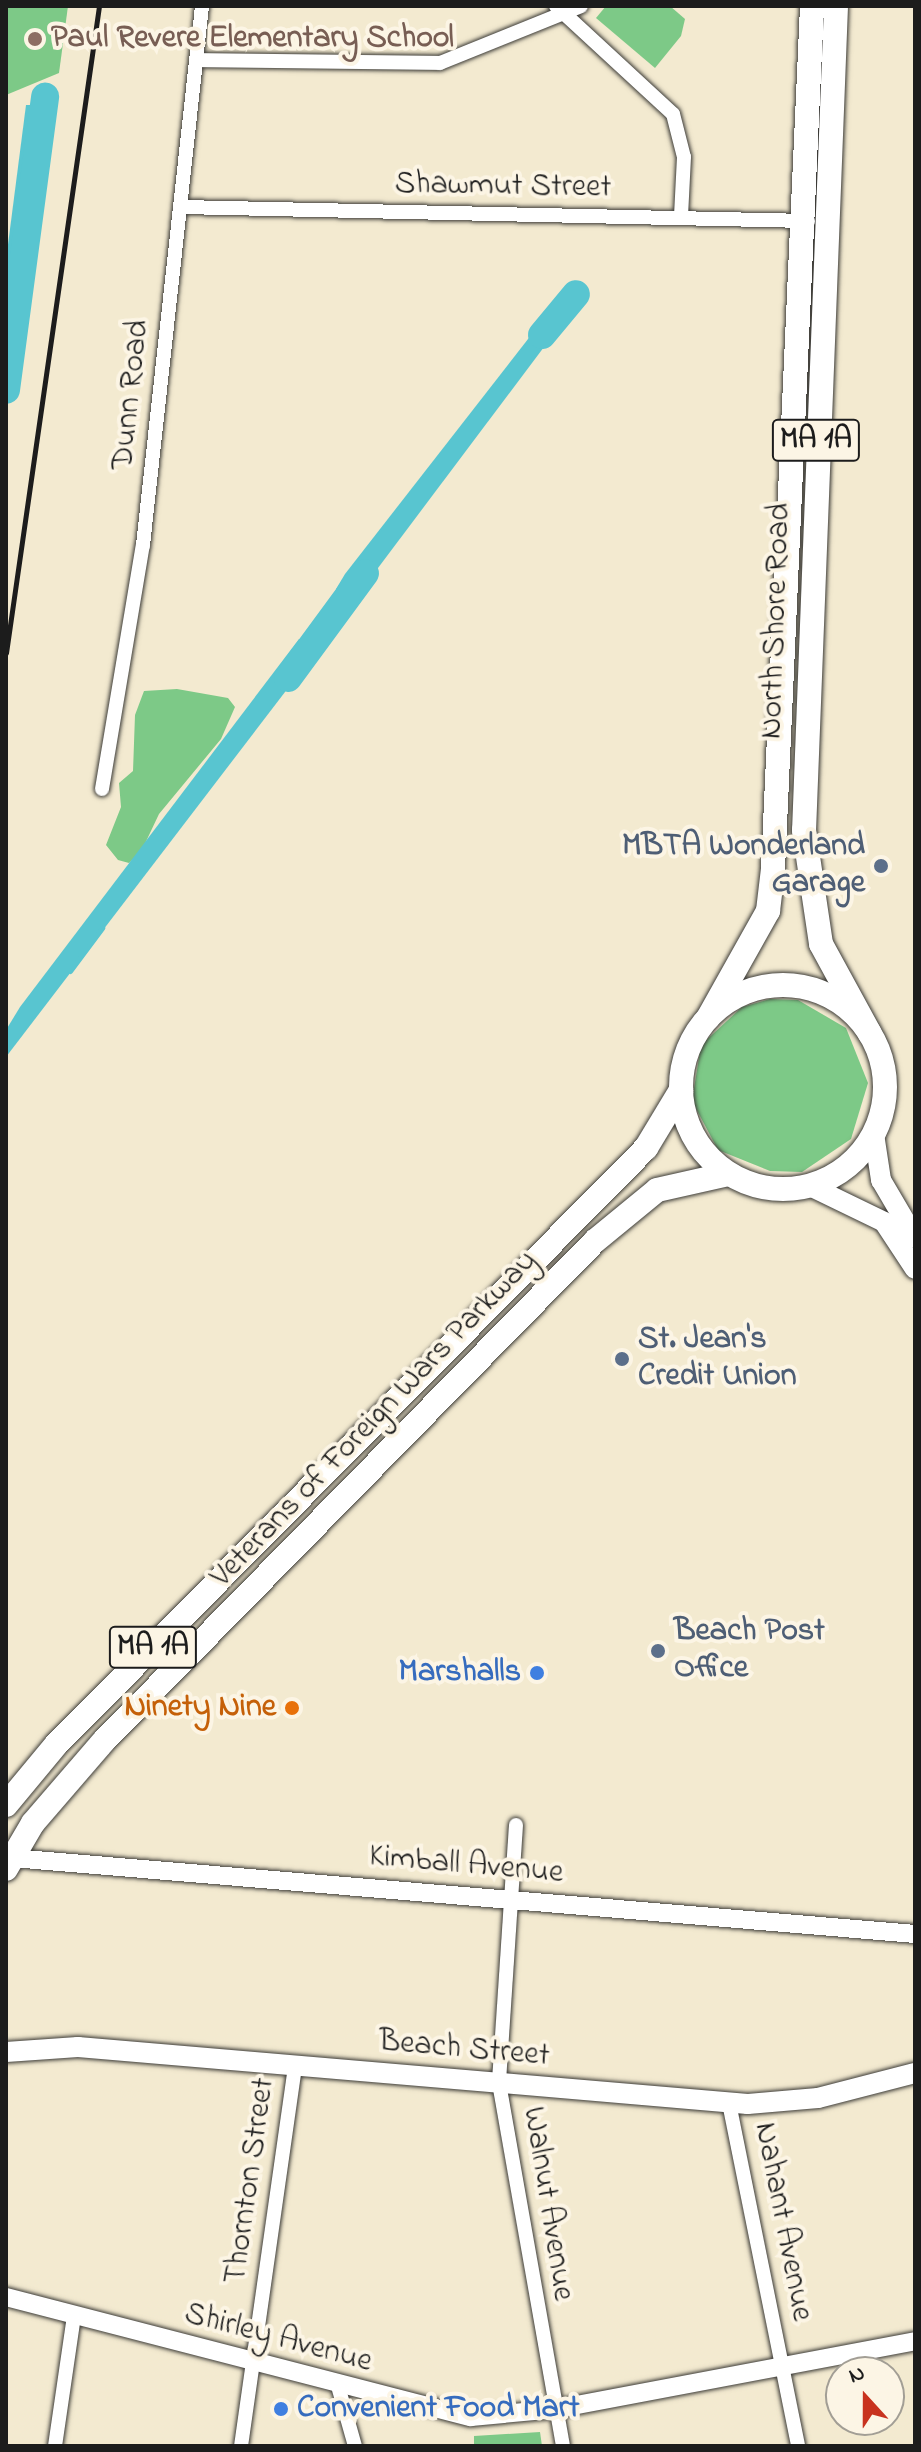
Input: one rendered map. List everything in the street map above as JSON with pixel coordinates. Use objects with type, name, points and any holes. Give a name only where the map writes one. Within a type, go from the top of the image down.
[{"type":"highway","name":"North Shore Road","points":[[812,6],[814,222],[804,830],[821,944],[870,1034]]},
{"type":"highway","name":"North Shore Road","points":[[708,1018],[768,911],[814,222],[836,6]]},
{"type":"highway","points":[[708,1018],[729,1001],[780,985],[831,997],[870,1034]]},
{"type":"highway","name":"MA 1A","points":[[681,1090],[687,1051],[708,1018]]},
{"type":"highway","name":"MA 1A","points":[[728,1174],[768,1188],[810,1186],[836,1175],[874,1134],[885,1081],[870,1034]]},
{"type":"highway","points":[[681,1090],[689,1129],[728,1174]]},
{"type":"highway","name":"Veterans of Foreign Wars Parkway","points":[[6,1805],[55,1746],[646,1148],[681,1090]]},
{"type":"highway","name":"Veterans of Foreign Wars Parkway","points":[[9,1863],[103,1742],[635,1203],[693,1177],[728,1174]]},
{"type":"main road","points":[[874,1134],[881,1180],[915,1238]]},
{"type":"main road","points":[[810,1186],[884,1222],[915,1269]]},
{"type":"main road","name":"Beach Street","points":[[6,2052],[66,2046],[729,2103],[805,2101],[915,2073]]},
{"type":"street","name":"Dunn Road","points":[[102,789],[143,545],[202,6]]},
{"type":"street","points":[[196,60],[440,63],[561,10],[581,6]]},
{"type":"street","points":[[561,10],[673,114],[684,157],[681,217]]},
{"type":"street","name":"Shawmut Street","points":[[181,207],[814,222]]},
{"type":"street","name":"Walnut Avenue","points":[[516,1825],[499,2083],[563,2446]]},
{"type":"street","name":"Kimball Avenue","points":[[9,1863],[915,1934]]},
{"type":"street","name":"Thornton Street","points":[[241,2446],[295,2065]]},
{"type":"street","name":"Nahant Avenue","points":[[729,2103],[798,2446]]},
{"type":"street","name":"Shirley Avenue","points":[[6,2297],[458,2416],[556,2409],[915,2341]]},
{"type":"street","points":[[55,2446],[74,2316]]},
{"type":"street","points":[[338,2386],[355,2446]]},
{"type":"green space","name":"Paul Revere Elementary School","points":[[6,6],[68,6],[59,73],[6,95]]},
{"type":"green space","points":[[606,6],[670,6],[685,19],[681,36],[655,68],[596,18]]},
{"type":"green space","points":[[177,689],[228,698],[235,707],[221,739],[159,814],[141,852],[129,863],[118,860],[106,845],[121,807],[119,783],[133,771],[135,715],[144,691]]},
{"type":"green space","points":[[770,999],[798,1000],[846,1028],[868,1083],[851,1139],[802,1172],[770,1171],[718,1150],[692,1101],[701,1045],[742,1007]]},
{"type":"green space","points":[[540,2432],[542,2446],[474,2446],[474,2436]]},
{"type":"water","points":[[26,105],[41,105],[6,400],[6,260]]},
{"type":"water","points":[[560,298],[567,310],[556,331],[372,576],[344,603],[336,589],[345,574]]},
{"type":"water","points":[[299,639],[310,642],[310,651],[285,692],[6,1057],[6,1030],[20,1007]]},
{"type":"waterway","points":[[6,390],[45,97]]},
{"type":"waterway","points":[[542,335],[576,294]]},
{"type":"waterway","points":[[288,678],[365,573]]},
{"type":"waterway","points":[[70,971],[102,928]]},
{"type":"railway","points":[[6,653],[99,6]]},
{"type":"place","name":"Paul Revere Elementary School","points":[[35,39]]},
{"type":"place","name":"MBTA Wonderland Garage","points":[[881,866]]},
{"type":"place","name":"St. Jean's Credit Union","points":[[622,1359]]},
{"type":"place","name":"Beach Post Office","points":[[658,1651]]},
{"type":"place","name":"Marshalls","points":[[537,1673]]},
{"type":"place","name":"Ninety Nine","points":[[292,1708]]},
{"type":"place","name":"Convenient Food Mart","points":[[281,2409]]}]
